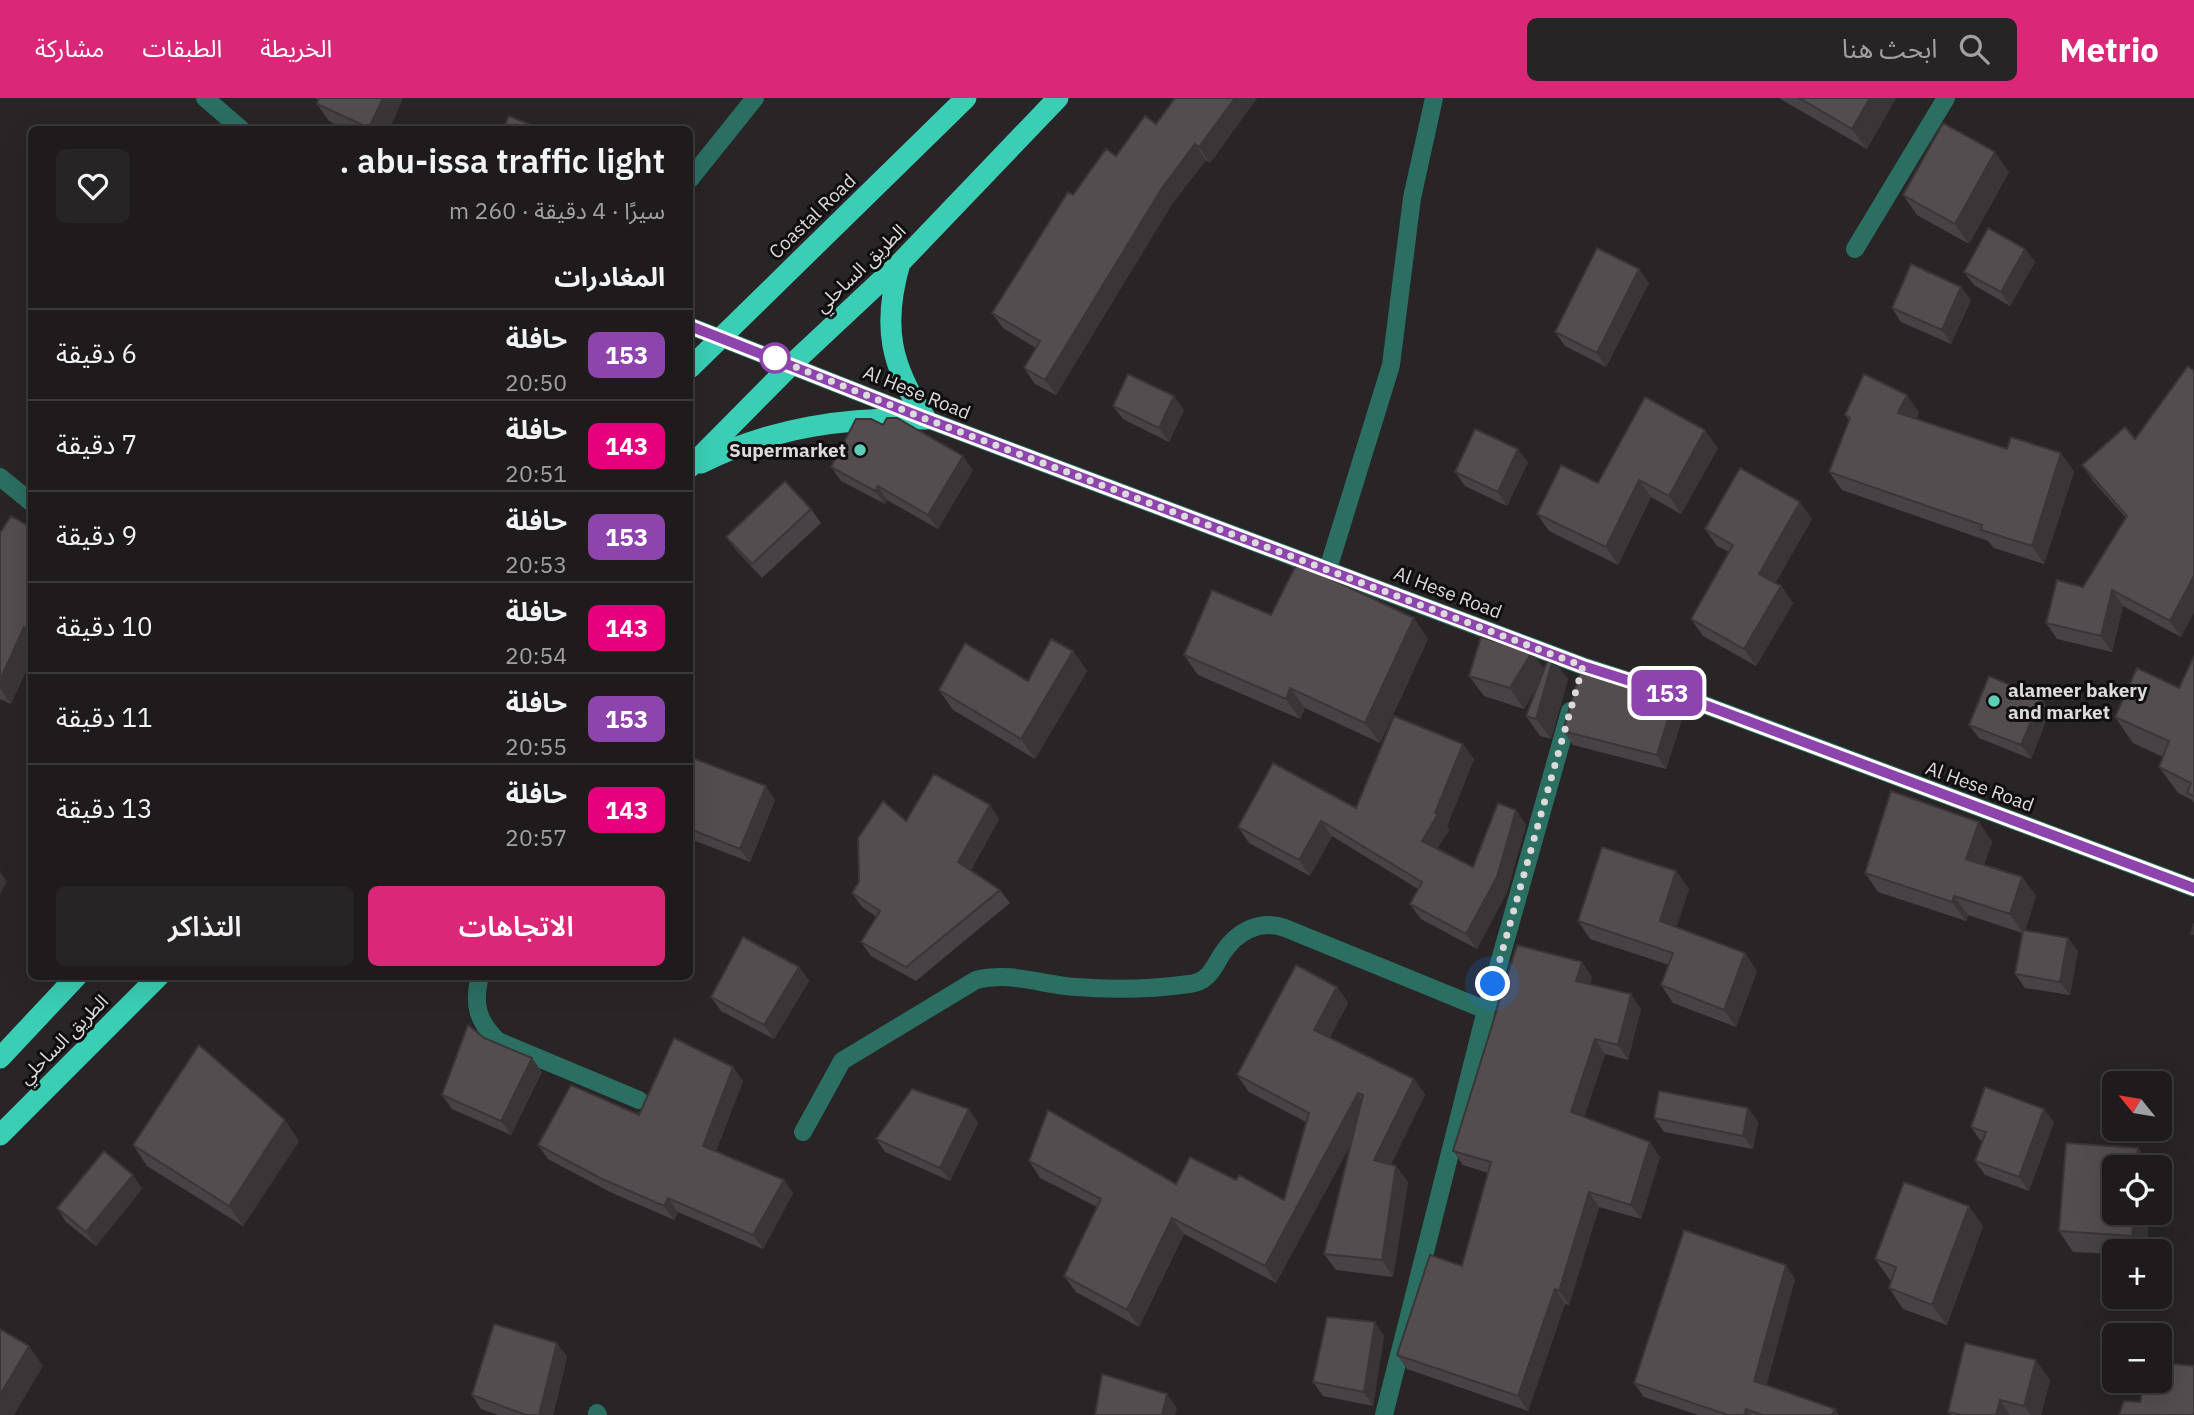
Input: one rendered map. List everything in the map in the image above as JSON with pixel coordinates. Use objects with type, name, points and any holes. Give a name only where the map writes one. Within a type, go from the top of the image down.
[{"type":"highway","name":"Coastal Road","points":[[693,365],[966,98]]},
{"type":"highway","name":"الطريق الساحلي","points":[[693,465],[792,364],[901,262],[1058,98]]},
{"type":"highway","points":[[901,262],[891,306],[890,328],[895,361],[907,392],[926,419]]},
{"type":"highway","points":[[693,467],[761,438],[801,427],[842,420],[926,419]]},
{"type":"highway","points":[[0,1058],[73,980]]},
{"type":"highway","name":"الطريق الساحلي","points":[[0,1135],[155,980]]},
{"type":"street","points":[[205,98],[231,126]]},
{"type":"street","points":[[693,175],[755,98]]},
{"type":"street","points":[[1328,569],[1391,365],[1412,198],[1434,98]]},
{"type":"street","points":[[1855,249],[1947,98]]},
{"type":"street","name":"Al Hese Road","points":[[693,327],[926,419],[1328,569],[1579,680],[1702,704],[2194,888]]},
{"type":"street","points":[[0,477],[28,500]]},
{"type":"street","points":[[1384,1415],[1486,1010],[1579,680]]},
{"type":"street","points":[[803,1132],[842,1061],[976,980],[992,976],[1015,976],[1075,987],[1166,987],[1194,984],[1213,973],[1223,952],[1254,925],[1270,922],[1486,1010]]},
{"type":"street","points":[[479,980],[475,1005],[483,1026],[498,1041],[639,1100]]},
{"type":"building","points":[[319,98],[383,98],[370,126],[317,104]]},
{"type":"building","points":[[1175,98],[1235,98],[1199,147],[1195,144],[1162,188],[1045,380],[1024,368],[1040,341],[992,313],[1068,192],[1073,195],[1106,149],[1116,156],[1145,116],[1156,124]]},
{"type":"building","points":[[1799,98],[1870,98],[1852,129]]},
{"type":"building","points":[[509,116],[534,126],[505,126]]},
{"type":"building","points":[[1943,123],[1995,152],[1955,224],[1903,195]]},
{"type":"building","points":[[1988,228],[2025,249],[2001,292],[1964,272]]},
{"type":"building","points":[[1597,248],[1639,269],[1597,353],[1555,332]]},
{"type":"building","points":[[1911,264],[1961,287],[1942,330],[1892,308]]},
{"type":"building","points":[[2188,366],[2194,371],[2194,576],[2170,621],[2112,590],[2101,636],[2046,623],[2057,580],[2083,587],[2127,516],[2082,465],[2125,427],[2135,439]]},
{"type":"building","points":[[1128,374],[1174,396],[1159,428],[1113,406]]},
{"type":"building","points":[[1864,374],[1907,395],[1898,413],[2007,449],[2011,437],[2061,453],[2032,546],[1981,530],[1982,525],[1829,472],[1850,418],[1845,415]]},
{"type":"building","points":[[1645,397],[1705,430],[1669,496],[1639,480],[1606,547],[1537,514],[1561,465],[1598,483]]},
{"type":"building","points":[[887,418],[897,418],[963,456],[928,515],[878,486],[875,491],[831,467],[856,419],[871,419],[883,425]]},
{"type":"building","points":[[1475,429],[1518,449],[1498,492],[1455,472]]},
{"type":"building","points":[[1740,468],[1800,502],[1759,574],[1781,586],[1744,649],[1691,619],[1733,545],[1705,529]]},
{"type":"building","points":[[785,481],[811,509],[752,564],[726,537]]},
{"type":"building","points":[[11,516],[28,526],[28,630],[24,627],[0,680],[0,533]]},
{"type":"building","points":[[1297,563],[1414,618],[1365,723],[1290,688],[1286,699],[1184,655],[1212,590],[1271,615]]},
{"type":"building","points":[[1481,637],[1532,652],[1510,688],[1469,676]]},
{"type":"building","points":[[1051,639],[1073,651],[1021,739],[939,690],[965,643],[1028,681]]},
{"type":"building","points":[[2194,656],[2194,796],[2187,793],[2191,783],[2159,767],[2169,741],[2115,717],[2137,668],[2179,688]]},
{"type":"building","points":[[1549,657],[1553,659],[1536,719],[1526,716]]},
{"type":"building","points":[[1580,672],[1597,677],[1598,673],[1674,699],[1657,755],[1563,731]]},
{"type":"building","points":[[1989,676],[2041,698],[2021,745],[1969,725]]},
{"type":"building","points":[[1394,716],[1463,744],[1435,813],[1438,814],[1422,841],[1473,867],[1498,803],[1516,810],[1497,877],[1466,934],[1410,904],[1422,882],[1321,821],[1299,860],[1238,827],[1273,763],[1356,808]]},
{"type":"building","points":[[693,758],[766,786],[740,849],[693,830]]},
{"type":"building","points":[[934,774],[990,805],[958,862],[1000,890],[906,967],[861,942],[880,911],[852,893],[859,882],[858,838],[883,801],[906,821]]},
{"type":"building","points":[[1891,791],[1979,822],[1966,859],[2022,877],[2010,914],[1954,896],[1952,902],[1865,873]]},
{"type":"building","points":[[1602,847],[1676,871],[1660,921],[1745,953],[1724,1010],[1661,985],[1673,953],[1578,921]]},
{"type":"building","points":[[2023,930],[2068,938],[2060,982],[2015,974]]},
{"type":"building","points":[[743,937],[799,967],[764,1025],[711,997]]},
{"type":"building","points":[[1517,945],[1582,962],[1576,981],[1631,994],[1618,1045],[1595,1039],[1571,1112],[1650,1142],[1631,1205],[1589,1192],[1559,1291],[1555,1289],[1518,1396],[1397,1355],[1430,1255],[1462,1266],[1491,1162],[1453,1151]]},
{"type":"building","points":[[1296,965],[1337,987],[1314,1030],[1414,1079],[1374,1160],[1396,1166],[1382,1260],[1324,1254],[1363,1095],[1358,1093],[1265,1266],[1172,1218],[1127,1310],[1064,1276],[1101,1199],[1029,1161],[1048,1110],[1176,1184],[1190,1157],[1236,1180],[1239,1175],[1284,1200],[1309,1113],[1237,1075]]},
{"type":"building","points":[[468,1025],[484,1038],[532,1058],[501,1121],[442,1095]]},
{"type":"building","points":[[674,1038],[733,1067],[703,1146],[784,1180],[753,1235],[668,1198],[664,1206],[600,1178],[538,1145],[571,1085],[639,1115]]},
{"type":"building","points":[[199,1045],[285,1120],[229,1206],[133,1145]]},
{"type":"building","points":[[1985,1087],[2044,1109],[2019,1177],[1975,1161],[1986,1132],[1971,1127]]},
{"type":"building","points":[[912,1089],[969,1109],[940,1168],[876,1139]]},
{"type":"building","points":[[1659,1091],[1748,1108],[1743,1136],[1654,1118]]},
{"type":"building","points":[[2066,1143],[2138,1148],[2138,1155],[2102,1155],[2102,1225],[2133,1225],[2132,1236],[2059,1231]]},
{"type":"building","points":[[104,1151],[133,1175],[86,1232],[57,1208]]},
{"type":"building","points":[[1904,1182],[1969,1206],[1932,1305],[1889,1288],[1896,1267],[1875,1259]]},
{"type":"building","points":[[1684,1230],[1786,1265],[1754,1381],[1835,1409],[1832,1415],[1762,1415],[1746,1409],[1744,1415],[1728,1415],[1634,1383]]},
{"type":"building","points":[[1327,1317],[1375,1322],[1364,1392],[1313,1382]]},
{"type":"building","points":[[494,1324],[557,1343],[539,1415],[526,1415],[472,1395]]},
{"type":"building","points":[[0,1329],[29,1346],[0,1395]]},
{"type":"building","points":[[1965,1343],[2036,1360],[2024,1406],[2000,1400],[1996,1415],[1962,1415],[1948,1412]]},
{"type":"building","points":[[2172,1364],[2194,1366],[2194,1415],[2119,1415],[2124,1401],[2140,1402],[2142,1393],[2172,1393]]},
{"type":"building","points":[[1102,1374],[1167,1394],[1162,1415],[1095,1415]]},
{"type":"bus line","name":"153","points":[[693,327],[926,419],[1583,666],[1702,704],[2194,888]]},
{"type":"place","name":"Supermarket","points":[[860,450]]},
{"type":"place","name":"alameer bakery and market","points":[[1994,701]]},
{"type":"route","points":[[775,358],[768,356],[926,419],[1583,666],[1493,984]]}]
